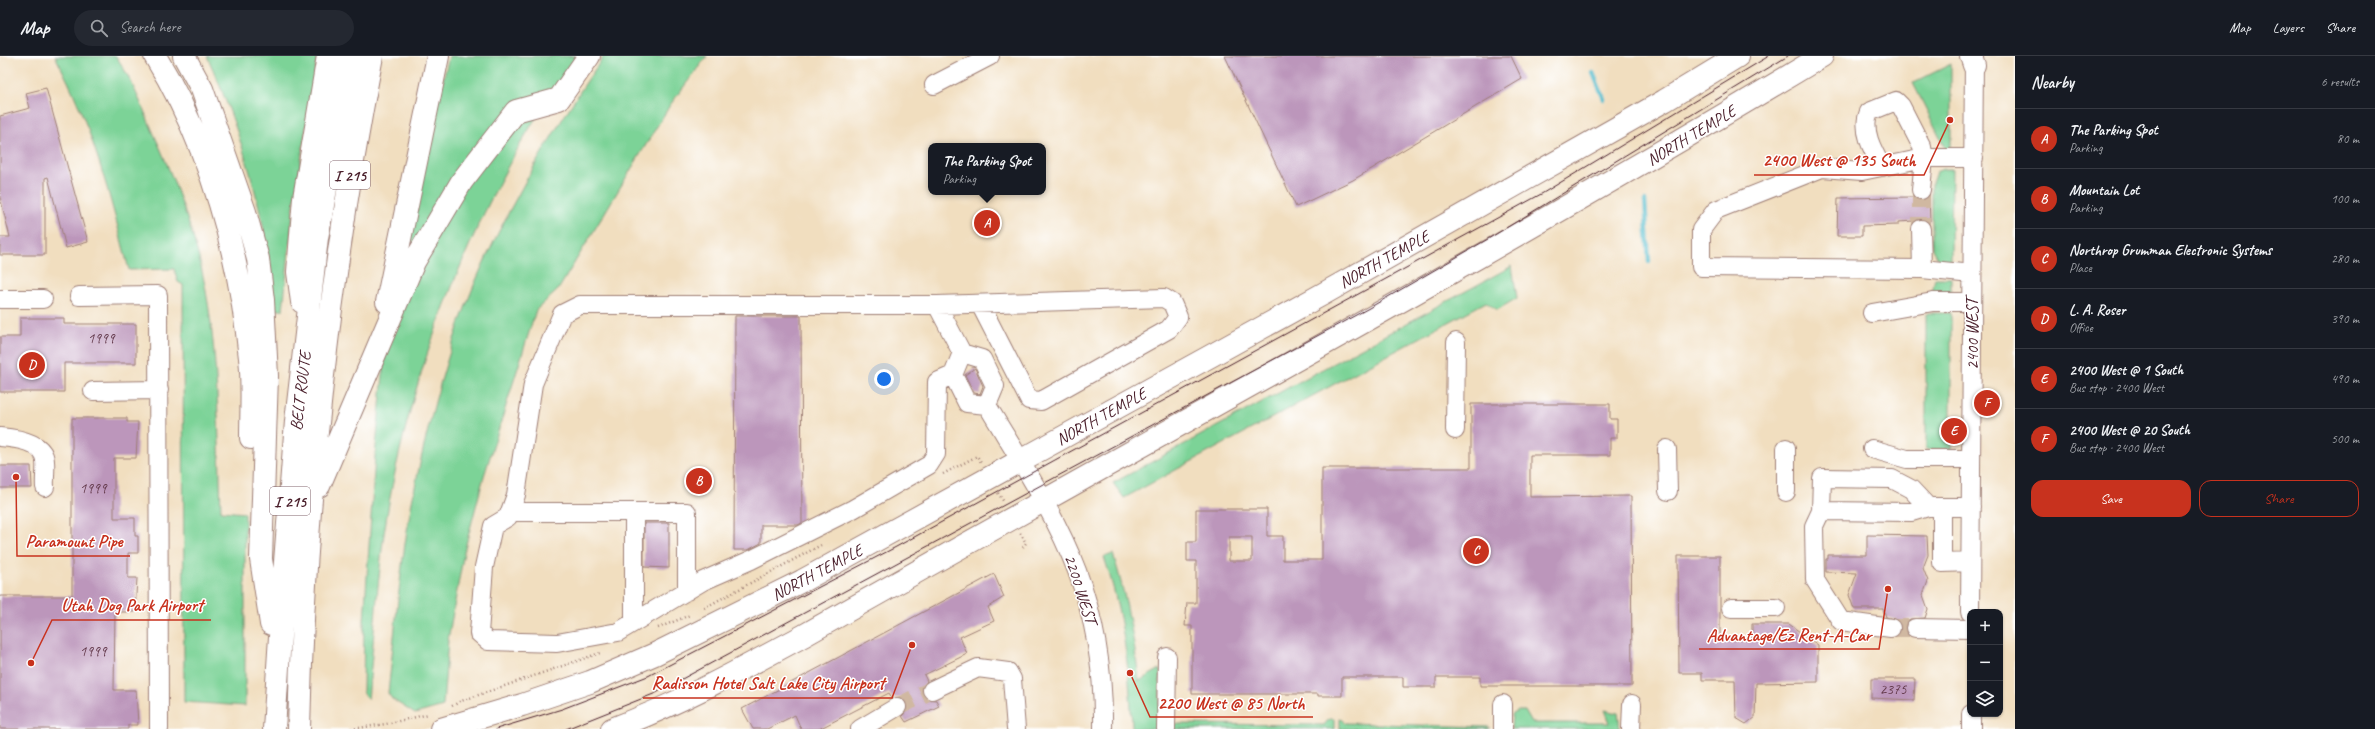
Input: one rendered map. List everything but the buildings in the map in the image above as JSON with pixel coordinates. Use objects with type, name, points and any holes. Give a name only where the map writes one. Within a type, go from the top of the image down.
[{"type":"main road","points":[[155,56],[194,129],[225,222],[238,271],[250,360],[252,519],[261,559],[278,666]]},
{"type":"main road","points":[[184,56],[202,89],[245,212],[258,259],[263,300],[267,376],[261,559]]},
{"type":"main road","points":[[307,337],[298,272],[304,198],[328,56]]},
{"type":"main road","name":"BELT ROUTE","points":[[274,729],[296,421],[307,337],[317,238],[350,56]]},
{"type":"main road","name":"BELT ROUTE","points":[[299,729],[310,507],[333,295],[353,152],[372,56]]},
{"type":"main road","points":[[377,350],[438,56]]},
{"type":"main road","points":[[310,507],[414,262],[462,181],[516,111],[559,99],[589,56]]},
{"type":"main road","name":"NORTH TEMPLE","points":[[441,729],[563,691],[655,654],[802,581],[1400,251],[1664,101],[1738,56]]},
{"type":"main road","name":"NORTH TEMPLE","points":[[612,729],[650,715],[708,688],[1632,170],[1822,56]]},
{"type":"street","points":[[934,85],[985,57]]},
{"type":"street","name":"2400 WEST","points":[[1970,609],[1974,158],[1973,59]]},
{"type":"street","points":[[1882,167],[1872,149],[1865,121],[1869,112],[1896,101],[1901,106],[1922,147],[1924,158],[1921,190]]},
{"type":"street","points":[[1972,274],[1922,269],[1701,267],[1701,230],[1716,210],[1822,168],[1862,172],[1924,158],[1974,158]]},
{"type":"street","points":[[1921,229],[1922,269]]},
{"type":"street","points":[[79,296],[158,295],[160,729]]},
{"type":"street","points":[[0,298],[43,299]]},
{"type":"street","points":[[962,354],[953,375],[938,382],[936,454],[929,465],[853,509],[704,581],[618,632],[558,643],[488,641],[479,633],[484,567],[493,526],[508,517],[516,495],[533,384],[562,314],[580,305],[937,305],[1164,298],[1172,303],[1178,317],[1170,329],[1041,401],[1029,400],[980,304]]},
{"type":"street","points":[[1872,313],[1933,302],[1972,302]]},
{"type":"street","points":[[937,305],[962,354],[982,359],[989,371],[995,386],[988,406],[967,403],[953,375]]},
{"type":"street","points":[[1455,430],[1456,342]]},
{"type":"street","points":[[93,390],[159,390]]},
{"type":"street","name":"2200 WEST","points":[[988,406],[1064,540],[1088,603],[1100,660],[1103,729]]},
{"type":"street","points":[[0,437],[27,442],[39,449],[44,456],[44,487]]},
{"type":"street","points":[[1786,448],[1786,492]]},
{"type":"street","points":[[1667,449],[1668,491]]},
{"type":"street","points":[[1872,449],[1907,459],[1971,459]]},
{"type":"street","points":[[1891,628],[1841,621],[1815,580],[1814,526],[1821,511],[1822,478],[1892,479],[1911,489],[1935,507],[1942,563],[1970,562]]},
{"type":"street","points":[[1821,511],[1912,512],[1935,507],[1971,507]]},
{"type":"street","points":[[510,512],[686,512],[687,591]]},
{"type":"street","points":[[634,512],[634,622]]},
{"type":"street","points":[[1731,608],[1776,608]]},
{"type":"street","points":[[1915,628],[1967,629]]},
{"type":"street","points":[[1166,729],[1167,657]]},
{"type":"street","points":[[932,690],[978,668],[1008,672],[1012,679],[1016,729]]},
{"type":"street","points":[[1503,704],[1503,729]]},
{"type":"street","points":[[1631,729],[1632,704]]},
{"type":"street","points":[[860,729],[897,707]]},
{"type":"street","points":[[1971,717],[1971,729]]},
{"type":"path","points":[[977,456],[981,461]]},
{"type":"path","points":[[1023,547],[1026,543]]},
{"type":"green space","points":[[55,56],[116,56],[127,74],[165,159],[194,240],[202,272],[213,340],[218,409],[221,511],[245,513],[245,706],[184,702],[183,285],[178,282],[174,269],[129,270],[115,215],[90,134],[80,108]]},
{"type":"green space","points":[[207,56],[317,56],[293,212],[283,310],[274,310],[267,246],[252,180],[232,116]]},
{"type":"green space","points":[[449,56],[577,56],[541,109],[508,167],[477,228],[450,291],[427,355],[407,421],[392,485],[382,549],[368,700],[363,692],[364,621],[375,456],[386,343],[411,210]]},
{"type":"green space","points":[[604,56],[707,56],[670,105],[558,290],[536,310],[484,476],[464,552],[448,640],[443,706],[415,714],[392,699],[388,693],[406,534],[422,455],[444,369],[463,313],[498,233],[540,155]]},
{"type":"green space","points":[[1951,64],[1951,151],[1946,149],[1913,83]]},
{"type":"green space","points":[[1943,169],[1952,169],[1951,261],[1937,258],[1932,249],[1932,183],[1936,172]]},
{"type":"green space","points":[[1512,266],[1517,298],[1497,310],[1486,302],[1124,498],[1113,483]]},
{"type":"green space","points":[[1935,278],[1951,278],[1951,293],[1932,293]]},
{"type":"green space","points":[[1951,313],[1951,449],[1926,449],[1926,314]]},
{"type":"green space","points":[[1113,554],[1129,617],[1139,681],[1160,669],[1160,729],[1133,729],[1132,726],[1124,640],[1111,578],[1104,557]]},
{"type":"green space","points":[[1605,710],[1618,713],[1620,729],[1511,729],[1512,715],[1518,711],[1525,711],[1532,723],[1610,723]]},
{"type":"green space","points":[[1340,718],[1345,723],[1489,727],[1489,729],[1340,729]]},
{"type":"green space","points":[[1329,719],[1334,719],[1334,729],[1171,729],[1171,724],[1324,725]]},
{"type":"waterway","points":[[1593,73],[1604,99]]},
{"type":"waterway","points":[[1645,201],[1649,262]]},
{"type":"tunnel","points":[[1921,190],[1921,229]]},
{"type":"tunnel","points":[[1891,628],[1915,628]]},
{"type":"tunnel","points":[[897,707],[932,690]]},
{"type":"tram line","points":[[496,729],[562,709],[648,676],[896,547],[1543,193],[1769,56]]},
{"type":"tram line","points":[[566,729],[656,693],[1369,308],[1488,239],[1788,56]]},
{"type":"place","name":"2400 West @ 135 South","points":[[1950,120]]},
{"type":"place","name":"The Parking Spot","points":[[987,223]]},
{"type":"place","name":"L. A. Roser","points":[[32,365]]},
{"type":"place","name":"2400 West @ 20 South","points":[[1987,403]]},
{"type":"place","name":"2400 West @ 1 South","points":[[1954,431]]},
{"type":"place","name":"Paramount Pipe","points":[[16,477]]},
{"type":"place","name":"Mountain Lot","points":[[699,481]]},
{"type":"place","name":"Northrop Grumman Electronic Systems","points":[[1476,551]]},
{"type":"place","name":"Advantage/Ez Rent-A-Car","points":[[1888,589]]},
{"type":"place","name":"Radisson Hotel Salt Lake City Airport","points":[[912,645]]},
{"type":"place","name":"Utah Dog Park Airport","points":[[31,663]]},
{"type":"place","name":"2200 West @ 85 North","points":[[1130,673]]}]
